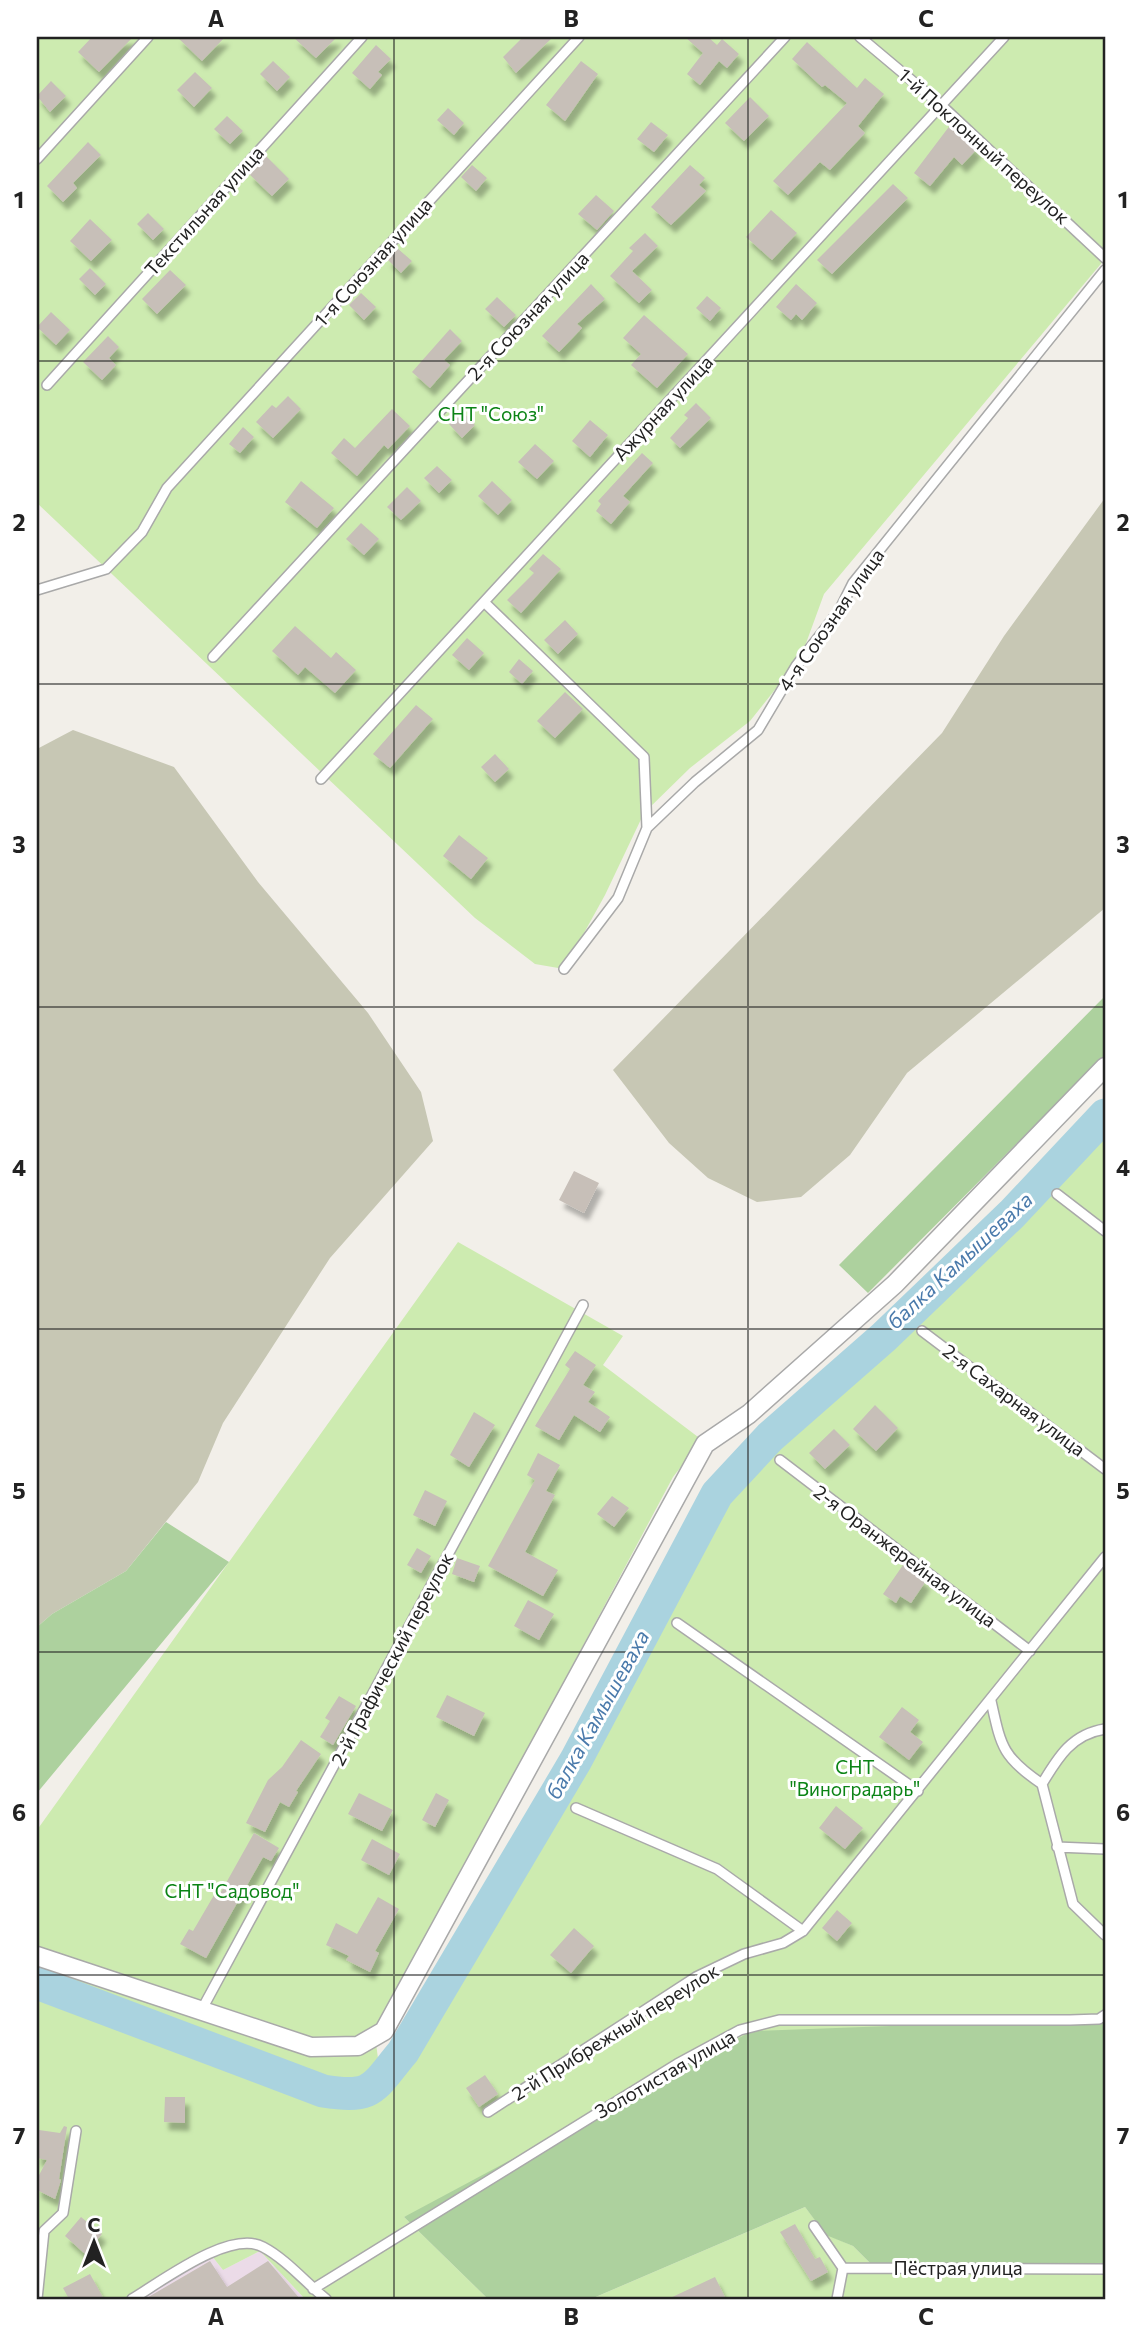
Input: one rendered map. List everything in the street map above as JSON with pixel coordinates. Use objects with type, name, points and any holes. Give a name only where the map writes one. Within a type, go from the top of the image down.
[{"type":"street","points":[[37,1956],[200,2013],[311,2048],[358,2046],[384,2031],[705,1444],[749,1414],[895,1284],[1105,1067]]},
{"type":"lane","points":[[37,159],[148,37]]},
{"type":"lane","name":"Текстильная улица","points":[[47,385],[362,37]]},
{"type":"lane","name":"1-я Союзная улица","points":[[37,590],[106,569],[142,533],[167,488],[579,37]]},
{"type":"lane","name":"2-я Союзная улица","points":[[213,657],[785,37]]},
{"type":"lane","name":"1-й Поклонный переулок","points":[[860,37],[942,105],[1105,258]]},
{"type":"lane","name":"Ажурная улица","points":[[321,779],[1004,37]]},
{"type":"lane","name":"4-я Союзная улица","points":[[564,969],[618,898],[647,828],[695,782],[758,730],[796,666],[839,611],[853,583],[1105,270]]},
{"type":"lane","points":[[484,602],[644,757],[647,828]]},
{"type":"lane","points":[[1057,1194],[1105,1231]]},
{"type":"lane","name":"2-й Графический переулок","points":[[200,2013],[583,1305]]},
{"type":"lane","name":"2-я Сахарная улица","points":[[922,1331],[1105,1469]]},
{"type":"lane","name":"2-я Оранжерейная улица","points":[[780,1460],[1030,1651]]},
{"type":"lane","name":"2-й Прибрежный переулок","points":[[488,2112],[696,1977],[744,1954],[783,1943],[803,1931],[1105,1557]]},
{"type":"lane","points":[[677,1623],[918,1791]]},
{"type":"lane","points":[[991,1701],[1001,1747],[1021,1770],[1042,1784],[1073,1903],[1105,1935]]},
{"type":"lane","points":[[1042,1784],[1062,1750],[1088,1731],[1105,1729]]},
{"type":"lane","points":[[576,1808],[717,1869],[803,1931]]},
{"type":"lane","points":[[1057,1847],[1105,1849]]},
{"type":"lane","name":"Золотистая улица","points":[[313,2289],[677,2064],[740,2030],[779,2020],[1070,2020],[1099,2019],[1105,2015]]},
{"type":"lane","points":[[37,2299],[44,2231],[63,2213],[76,2131]]},
{"type":"lane","points":[[814,2226],[843,2267],[837,2299]]},
{"type":"lane","points":[[132,2299],[218,2248],[240,2244],[262,2246],[326,2299]]},
{"type":"lane","name":"Пёстрая улица","points":[[843,2267],[1105,2269]]},
{"type":"shaded area","points":[[1105,498],[1105,908],[907,1073],[850,1155],[801,1197],[757,1202],[708,1178],[669,1143],[613,1070],[942,733],[1004,636]]},
{"type":"shaded area","points":[[73,730],[174,767],[258,882],[368,1013],[421,1092],[433,1141],[330,1258],[223,1423],[198,1482],[126,1571],[52,1614],[37,1627],[37,749]]},
{"type":"shaded area","points":[[208,2251],[223,2270],[260,2251],[305,2299],[132,2299]]},
{"type":"green space","name":"СНТ \"Союз\"","points":[[37,37],[1105,37],[1105,259],[824,594],[801,657],[750,721],[690,768],[644,813],[605,895],[564,969],[535,964],[475,918],[37,503]]},
{"type":"green space","points":[[1105,996],[1105,1055],[868,1293],[839,1265]]},
{"type":"green space","points":[[1105,1133],[1105,2018],[404,2217],[488,2299],[305,2299],[260,2251],[223,2270],[208,2251],[132,2299],[37,2299],[37,1830],[458,1242],[623,1336],[603,1365],[702,1440],[673,1477],[375,2036],[382,2088],[727,1502],[777,1442]]},
{"type":"green space","points":[[166,1522],[229,1562],[37,1793],[37,1627],[52,1614],[126,1571]]},
{"type":"green space","points":[[1105,2018],[1105,2272],[871,2264],[853,2246],[826,2235],[805,2207],[591,2299],[488,2299],[404,2217],[752,2031]]},
{"type":"green space","points":[[805,2207],[826,2234],[853,2246],[871,2264],[1105,2272],[1105,2299],[591,2299]]},
{"type":"building","points":[[92,37],[133,37],[99,72],[78,52]]},
{"type":"building","points":[[177,37],[225,37],[202,61]]},
{"type":"building","points":[[293,37],[337,37],[316,58]]},
{"type":"building","points":[[523,37],[553,37],[516,73],[503,57]]},
{"type":"building","points":[[685,37],[708,37],[717,45],[722,39],[739,54],[727,68],[719,61],[700,85],[687,74],[703,53]]},
{"type":"building","points":[[807,42],[857,88],[865,78],[884,94],[858,126],[865,133],[830,170],[820,162],[788,195],[773,181],[847,103],[825,85],[822,87],[792,59]]},
{"type":"building","points":[[376,45],[391,59],[378,72],[382,75],[370,89],[352,73]]},
{"type":"building","points":[[273,61],[290,77],[277,91],[260,74]]},
{"type":"building","points":[[581,61],[598,74],[565,121],[546,105]]},
{"type":"building","points":[[195,72],[212,88],[194,107],[177,90]]},
{"type":"building","points":[[51,81],[66,96],[50,112],[37,96]]},
{"type":"building","points":[[750,97],[769,116],[744,141],[725,123]]},
{"type":"building","points":[[448,108],[464,123],[454,135],[437,120]]},
{"type":"building","points":[[227,116],[243,131],[230,144],[214,129]]},
{"type":"building","points":[[651,122],[668,135],[654,152],[637,139]]},
{"type":"building","points":[[951,124],[977,149],[962,165],[954,157],[930,186],[914,173]]},
{"type":"building","points":[[88,142],[101,155],[73,183],[77,188],[63,202],[47,186]]},
{"type":"building","points":[[266,156],[289,179],[272,196],[249,174]]},
{"type":"building","points":[[472,165],[487,178],[476,191],[461,177]]},
{"type":"building","points":[[690,165],[705,178],[699,185],[706,191],[671,225],[651,207]]},
{"type":"building","points":[[893,184],[908,198],[832,274],[817,260]]},
{"type":"building","points":[[596,195],[614,211],[597,230],[578,214]]},
{"type":"building","points":[[771,210],[797,233],[772,260],[746,237]]},
{"type":"building","points":[[148,213],[164,229],[153,240],[137,224]]},
{"type":"building","points":[[90,219],[112,240],[91,261],[70,241]]},
{"type":"building","points":[[645,233],[658,246],[632,271],[652,290],[639,303],[610,276],[633,251],[629,248]]},
{"type":"building","points":[[397,248],[412,261],[401,273],[387,259]]},
{"type":"building","points":[[90,268],[106,284],[95,295],[79,279]]},
{"type":"building","points":[[170,270],[186,285],[157,314],[142,299]]},
{"type":"building","points":[[591,284],[605,299],[577,324],[582,328],[559,352],[542,336]]},
{"type":"building","points":[[796,284],[817,303],[802,320],[796,314],[791,320],[776,307]]},
{"type":"building","points":[[361,293],[376,307],[364,320],[349,305]]},
{"type":"building","points":[[707,296],[721,308],[710,321],[696,308]]},
{"type":"building","points":[[497,297],[516,315],[504,327],[485,309]]},
{"type":"building","points":[[51,312],[70,330],[56,345],[37,327]]},
{"type":"building","points":[[644,315],[688,354],[657,388],[631,365],[641,354],[623,338]]},
{"type":"building","points":[[450,329],[462,341],[444,360],[450,365],[430,388],[412,372]]},
{"type":"building","points":[[108,336],[119,347],[109,358],[116,365],[102,380],[83,362]]},
{"type":"building","points":[[288,396],[301,409],[273,438],[256,422],[272,405],[276,408]]},
{"type":"building","points":[[696,403],[711,418],[680,448],[670,438],[688,418],[684,415]]},
{"type":"building","points":[[392,409],[410,426],[388,449],[384,445],[357,476],[331,453],[344,438],[355,448]]},
{"type":"building","points":[[462,411],[475,425],[462,438],[449,424]]},
{"type":"building","points":[[590,420],[608,435],[590,457],[572,441]]},
{"type":"building","points":[[243,427],[254,437],[240,453],[229,444]]},
{"type":"building","points":[[535,444],[554,461],[537,479],[518,462]]},
{"type":"building","points":[[642,453],[653,463],[623,496],[630,502],[611,524],[596,511],[601,504],[598,501]]},
{"type":"building","points":[[437,466],[452,480],[439,493],[424,478]]},
{"type":"building","points":[[301,481],[334,508],[317,528],[285,502]]},
{"type":"building","points":[[492,481],[512,500],[498,515],[478,496]]},
{"type":"building","points":[[407,487],[421,501],[401,520],[387,507]]},
{"type":"building","points":[[361,523],[379,539],[364,555],[346,539]]},
{"type":"building","points":[[543,554],[561,569],[521,613],[507,600],[534,573],[529,569]]},
{"type":"building","points":[[565,620],[578,634],[558,654],[544,640]]},
{"type":"building","points":[[295,626],[331,658],[336,652],[356,670],[335,693],[305,667],[298,675],[272,651]]},
{"type":"building","points":[[467,638],[484,653],[469,670],[452,655]]},
{"type":"building","points":[[519,659],[533,671],[522,684],[509,672]]},
{"type":"building","points":[[565,692],[583,709],[555,738],[537,721]]},
{"type":"building","points":[[416,705],[433,719],[390,768],[373,754]]},
{"type":"building","points":[[495,754],[509,769],[495,782],[481,767]]},
{"type":"building","points":[[459,835],[488,858],[471,879],[443,856]]},
{"type":"building","points":[[574,1171],[599,1183],[584,1213],[559,1200]]},
{"type":"building","points":[[575,1351],[596,1365],[583,1385],[595,1392],[588,1402],[610,1417],[600,1432],[574,1415],[559,1440],[535,1426],[570,1369],[565,1365]]},
{"type":"building","points":[[875,1405],[898,1428],[876,1451],[853,1429]]},
{"type":"building","points":[[474,1412],[495,1425],[469,1467],[450,1455]]},
{"type":"building","points":[[834,1429],[850,1445],[825,1469],[809,1453]]},
{"type":"building","points":[[538,1453],[560,1465],[546,1491],[555,1495],[525,1552],[558,1570],[543,1596],[488,1566],[535,1480],[527,1475]]},
{"type":"building","points":[[425,1490],[447,1501],[435,1526],[413,1515]]},
{"type":"building","points":[[612,1496],[629,1508],[614,1527],[597,1514]]},
{"type":"building","points":[[417,1548],[431,1556],[421,1573],[407,1565]]},
{"type":"building","points":[[457,1558],[480,1566],[474,1582],[452,1574]]},
{"type":"building","points":[[903,1565],[926,1581],[911,1603],[900,1596],[896,1603],[883,1594]]},
{"type":"building","points":[[528,1600],[554,1614],[539,1640],[514,1626]]},
{"type":"building","points":[[447,1695],[485,1713],[474,1736],[436,1717]]},
{"type":"building","points":[[339,1696],[356,1706],[333,1745],[320,1737],[330,1721],[325,1718]]},
{"type":"building","points":[[902,1707],[919,1720],[910,1732],[923,1742],[909,1760],[879,1737]]},
{"type":"building","points":[[301,1740],[321,1754],[296,1791],[298,1792],[289,1807],[280,1802],[265,1832],[246,1823],[268,1780],[282,1767]]},
{"type":"building","points":[[359,1793],[393,1810],[382,1831],[348,1814]]},
{"type":"building","points":[[436,1793],[449,1800],[435,1827],[422,1820]]},
{"type":"building","points":[[836,1806],[863,1828],[845,1849],[819,1828]]},
{"type":"building","points":[[254,1833],[279,1848],[271,1861],[263,1857],[206,1958],[180,1944],[189,1929],[193,1931],[217,1890],[221,1892]]},
{"type":"building","points":[[372,1839],[400,1854],[389,1875],[361,1860]]},
{"type":"building","points":[[378,1897],[399,1909],[375,1951],[379,1953],[370,1972],[346,1960],[349,1956],[326,1945],[336,1923],[357,1934]]},
{"type":"building","points":[[837,1910],[852,1923],[837,1941],[822,1928]]},
{"type":"building","points":[[574,1928],[594,1946],[571,1973],[550,1955]]},
{"type":"building","points":[[485,2075],[498,2094],[479,2107],[466,2088]]},
{"type":"building","points":[[165,2097],[185,2097],[185,2123],[164,2122]]},
{"type":"building","points":[[64,2126],[67,2127],[61,2180],[55,2199],[37,2190],[37,2179],[47,2160],[37,2158],[39,2130],[60,2133]]},
{"type":"building","points":[[81,2217],[102,2234],[85,2254],[65,2236]]},
{"type":"building","points":[[795,2224],[815,2259],[820,2257],[828,2272],[811,2281],[780,2232]]},
{"type":"building","points":[[210,2261],[227,2287],[268,2261],[300,2299],[145,2299]]},
{"type":"building","points":[[90,2274],[104,2299],[69,2299],[63,2288]]},
{"type":"building","points":[[715,2277],[726,2299],[668,2299]]},
{"type":"waterway","name":"балка Камышеваха","points":[[37,1983],[323,2091],[363,2092],[378,2083],[403,2052],[576,1760],[717,1494],[770,1437],[884,1337],[1012,1214],[1105,1115]]},
{"type":"park label","name":"СНТ \"Виноградарь\"","points":[[855,1778]]},
{"type":"park label","name":"СНТ \"Садовод\"","points":[[232,1891]]}]
